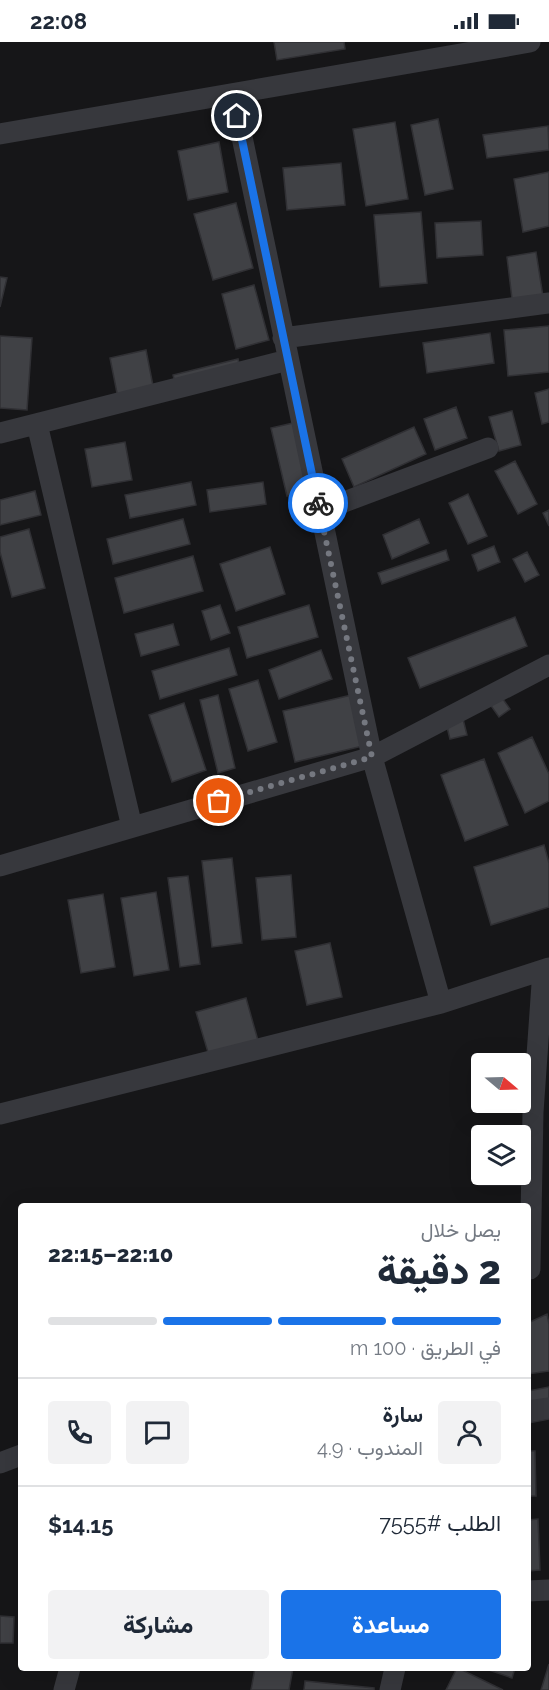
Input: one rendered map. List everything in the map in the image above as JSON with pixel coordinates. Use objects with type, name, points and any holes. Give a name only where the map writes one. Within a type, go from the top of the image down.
[{"type":"street","points":[[0,134],[530,42]]},
{"type":"street","points":[[232,94],[372,757],[441,1003]]},
{"type":"street","points":[[283,338],[549,303]]},
{"type":"street","points":[[0,433],[288,360]]},
{"type":"street","points":[[37,424],[132,827]]},
{"type":"street","points":[[320,512],[488,448]]},
{"type":"street","points":[[0,866],[372,757],[549,665]]},
{"type":"street","points":[[0,1113],[441,1003],[546,969],[533,1112],[536,1268]]},
{"type":"street","points":[[531,1411],[549,1408]]},
{"type":"street","points":[[0,1463],[18,1456]]},
{"type":"street","points":[[531,1591],[549,1590]]},
{"type":"street","points":[[64,1690],[69,1671]]},
{"type":"street","points":[[390,1690],[393,1671]]},
{"type":"building","points":[[274,42],[344,42],[345,49],[277,60]]},
{"type":"building","points":[[438,119],[453,189],[425,195],[411,125]]},
{"type":"building","points":[[395,122],[408,199],[366,206],[353,129]]},
{"type":"building","points":[[548,126],[549,150],[487,158],[483,135]]},
{"type":"building","points":[[219,142],[228,192],[188,200],[178,151]]},
{"type":"building","points":[[341,163],[345,205],[287,210],[283,168]]},
{"type":"building","points":[[549,172],[549,226],[523,232],[514,179]]},
{"type":"building","points":[[236,203],[253,268],[213,280],[194,214]]},
{"type":"building","points":[[421,212],[427,283],[380,287],[374,215]]},
{"type":"building","points":[[481,221],[483,255],[437,258],[435,223]]},
{"type":"building","points":[[536,252],[544,303],[513,307],[507,257]]},
{"type":"building","points":[[0,277],[7,278],[0,307]]},
{"type":"building","points":[[254,285],[269,340],[236,349],[222,294]]},
{"type":"building","points":[[549,326],[549,372],[508,376],[504,330]]},
{"type":"building","points":[[490,333],[494,363],[427,373],[423,343]]},
{"type":"building","points":[[0,336],[32,338],[27,410],[0,408]]},
{"type":"building","points":[[146,350],[154,391],[118,398],[110,358]]},
{"type":"building","points":[[238,359],[242,379],[178,394],[173,375]]},
{"type":"building","points":[[549,389],[549,422],[542,424],[535,393]]},
{"type":"building","points":[[456,407],[467,438],[435,450],[424,419]]},
{"type":"building","points":[[512,411],[521,445],[499,451],[489,417]]},
{"type":"building","points":[[302,421],[318,488],[287,496],[271,428]]},
{"type":"building","points":[[414,427],[426,454],[354,487],[342,459]]},
{"type":"building","points":[[125,442],[132,480],[92,487],[85,449]]},
{"type":"building","points":[[515,461],[537,504],[518,514],[495,471]]},
{"type":"building","points":[[191,482],[196,505],[130,518],[125,495]]},
{"type":"building","points":[[263,482],[266,504],[210,512],[207,490]]},
{"type":"building","points":[[35,491],[41,515],[0,525],[0,500]]},
{"type":"building","points":[[468,494],[487,536],[468,544],[449,503]]},
{"type":"building","points":[[549,510],[549,526],[543,513]]},
{"type":"building","points":[[183,519],[190,544],[113,564],[107,539]]},
{"type":"building","points":[[419,519],[429,543],[392,559],[383,535]]},
{"type":"building","points":[[29,529],[45,588],[12,597],[0,552],[0,537]]},
{"type":"building","points":[[494,546],[500,562],[478,571],[472,555]]},
{"type":"building","points":[[270,547],[285,594],[236,611],[220,564]]},
{"type":"building","points":[[446,550],[449,560],[382,584],[378,573]]},
{"type":"building","points":[[527,552],[539,575],[525,582],[513,559]]},
{"type":"building","points":[[193,556],[203,591],[124,613],[115,578]]},
{"type":"building","points":[[220,605],[230,633],[211,640],[202,611]]},
{"type":"building","points":[[309,605],[318,637],[247,658],[238,627]]},
{"type":"building","points":[[515,617],[527,646],[420,688],[408,658]]},
{"type":"building","points":[[173,624],[179,645],[141,656],[135,634]]},
{"type":"building","points":[[229,648],[237,675],[160,699],[152,671]]},
{"type":"building","points":[[321,650],[332,679],[279,699],[269,670]]},
{"type":"building","points":[[258,680],[277,742],[248,751],[229,689]]},
{"type":"building","points":[[495,688],[510,709],[499,717],[484,696]]},
{"type":"building","points":[[356,694],[367,745],[295,762],[283,711]]},
{"type":"building","points":[[218,695],[235,768],[218,773],[200,700]]},
{"type":"building","points":[[184,703],[206,770],[172,782],[149,715]]},
{"type":"building","points":[[460,707],[467,735],[450,739],[443,711]]},
{"type":"building","points":[[532,737],[549,774],[549,801],[525,813],[498,753]]},
{"type":"building","points":[[484,759],[508,825],[465,841],[441,775]]},
{"type":"building","points":[[544,845],[549,863],[549,907],[491,925],[474,867]]},
{"type":"building","points":[[232,858],[242,943],[212,947],[202,861]]},
{"type":"building","points":[[291,875],[296,937],[262,940],[256,878]]},
{"type":"building","points":[[188,876],[200,964],[180,967],[168,878]]},
{"type":"building","points":[[156,892],[169,970],[134,976],[121,898]]},
{"type":"building","points":[[103,894],[115,967],[81,973],[68,900]]},
{"type":"building","points":[[330,943],[342,997],[307,1005],[295,951]]},
{"type":"building","points":[[246,998],[259,1044],[210,1059],[196,1012]]},
{"type":"building","points":[[531,1156],[539,1156],[539,1185],[531,1185]]},
{"type":"building","points":[[547,1314],[549,1371],[531,1374],[531,1322]]},
{"type":"building","points":[[549,1387],[549,1419],[531,1422],[531,1390]]},
{"type":"building","points":[[531,1451],[535,1451],[536,1496],[531,1496]]},
{"type":"building","points":[[538,1519],[540,1570],[531,1571],[531,1520]]},
{"type":"building","points":[[0,1616],[14,1617],[13,1643],[0,1643]]},
{"type":"building","points":[[549,1664],[549,1690],[541,1690]]},
{"type":"building","points":[[254,1671],[292,1671],[289,1690],[251,1690]]},
{"type":"building","points":[[456,1671],[464,1671],[503,1690],[446,1690]]},
{"type":"building","points":[[492,1671],[514,1671],[512,1678]]},
{"type":"building","points":[[305,1681],[374,1688],[374,1690],[304,1690]]},
{"type":"way so far","points":[[219,801],[372,757],[318,503]]},
{"type":"route","points":[[237,116],[318,503]]}]
